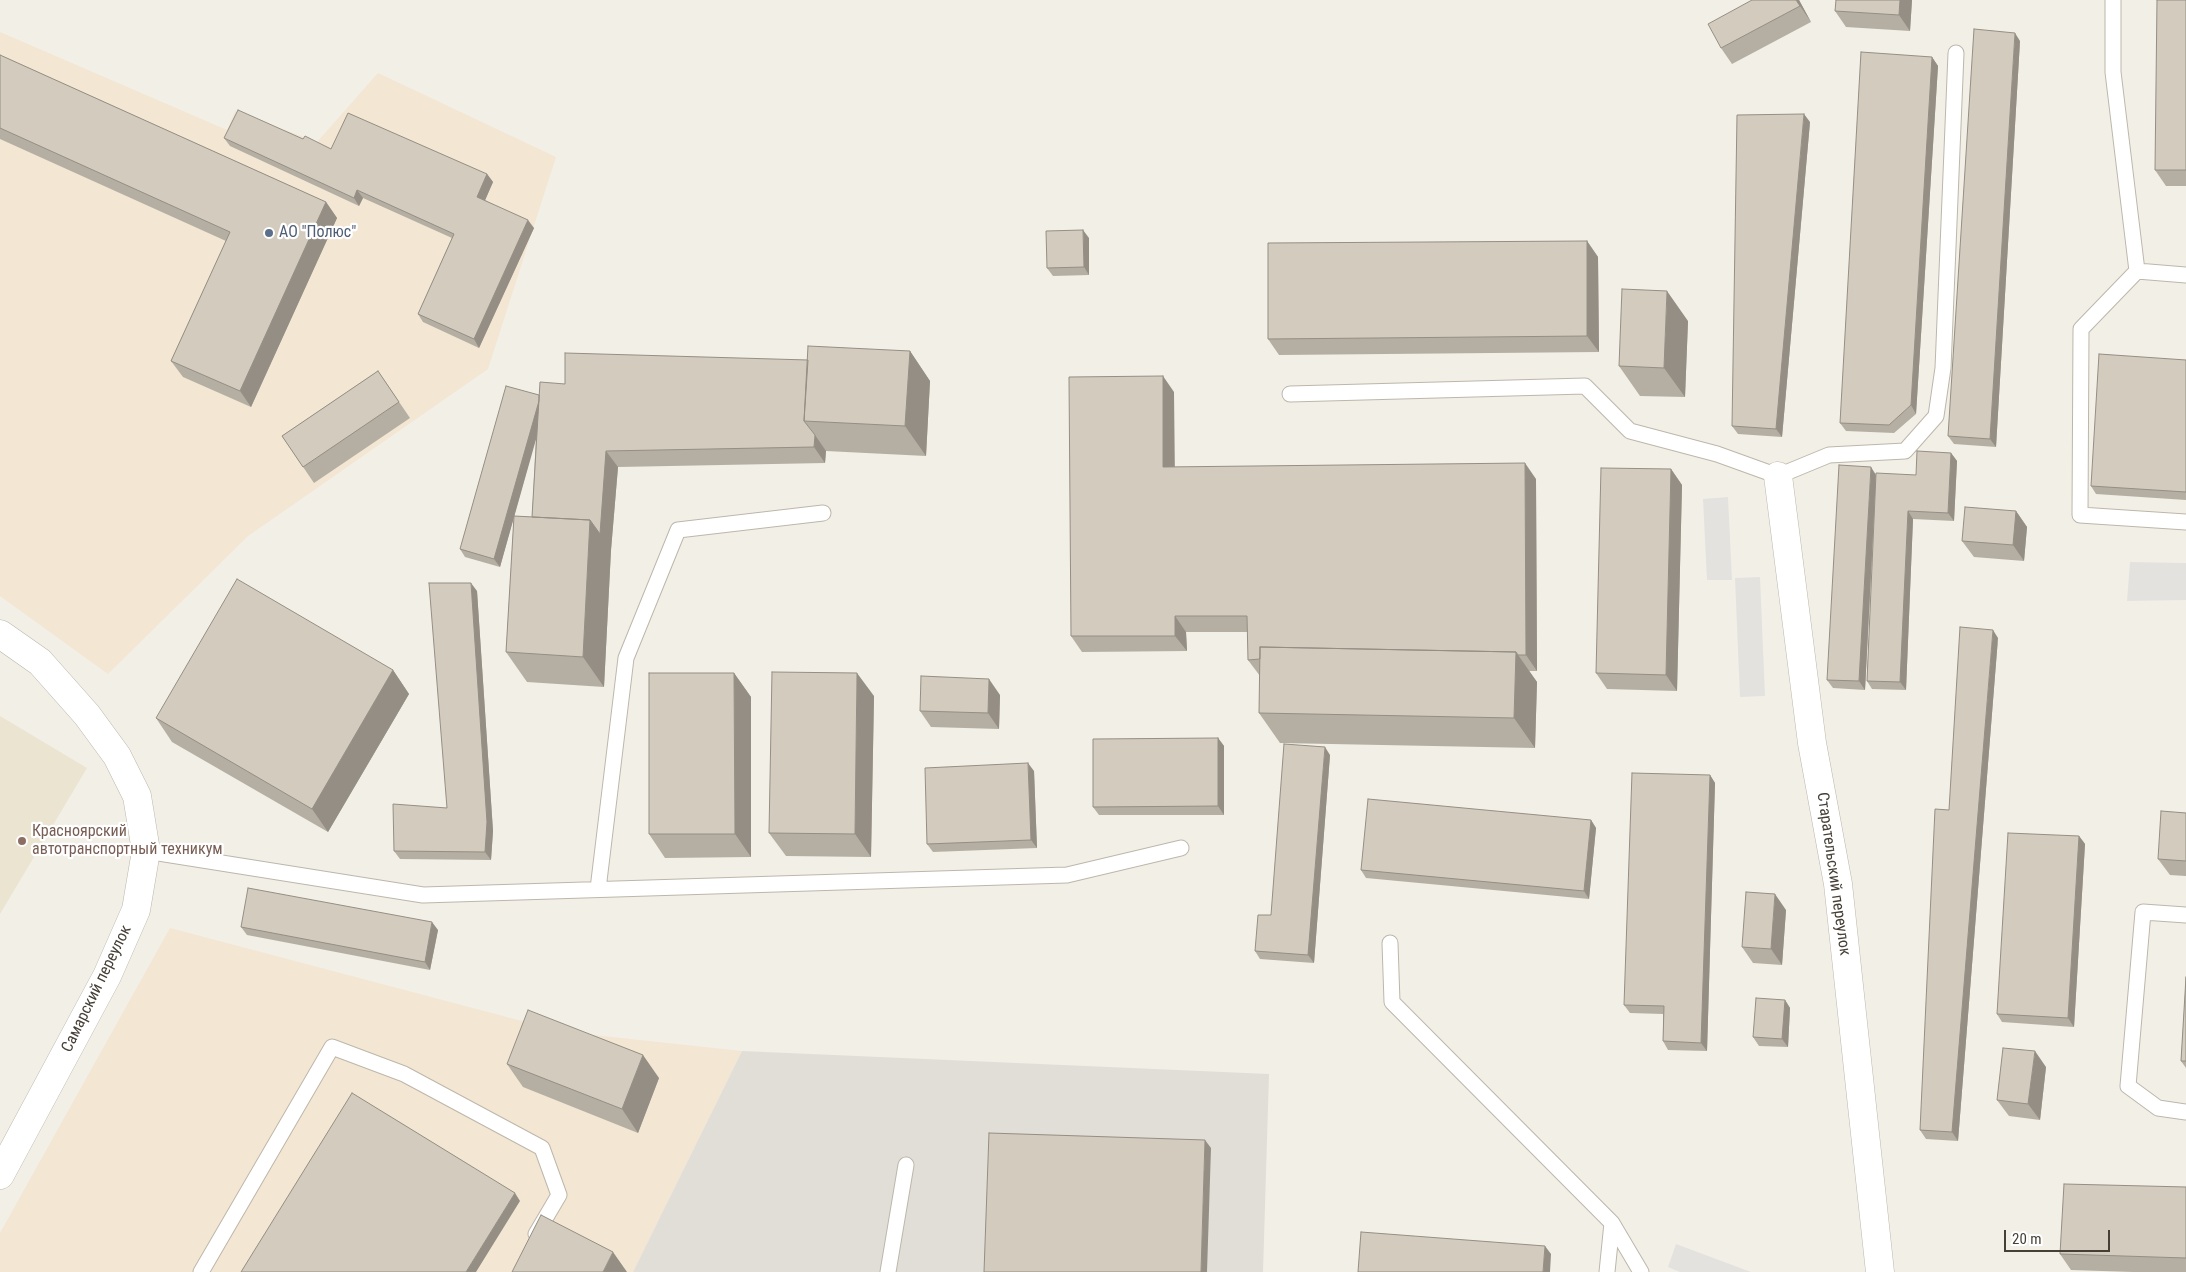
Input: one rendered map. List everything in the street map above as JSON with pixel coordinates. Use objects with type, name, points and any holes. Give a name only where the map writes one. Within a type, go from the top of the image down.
[{"type":"street","name":"Старательский переулок","points":[[1778,476],[1812,743],[1838,884],[1880,1272]]},
{"type":"street","name":"Самарский переулок","points":[[0,634],[40,662],[87,715],[117,756],[137,796],[146,851],[136,910],[107,976],[0,1175]]},
{"type":"lane","points":[[2113,0],[2113,72],[2137,271]]},
{"type":"lane","points":[[1290,394],[1585,386],[1630,431],[1716,454],[1778,476],[1829,455],[1906,451],[1936,416],[1943,368],[1956,53]]},
{"type":"lane","points":[[2137,271],[2186,275]]},
{"type":"lane","points":[[2137,271],[2081,329],[2080,515],[2186,522]]},
{"type":"lane","points":[[598,889],[626,658],[678,530],[823,513]]},
{"type":"lane","points":[[146,851],[423,895],[1067,875],[1180,848]]},
{"type":"lane","points":[[2186,915],[2143,912],[2128,1086],[2158,1108],[2186,1112]]},
{"type":"lane","points":[[1390,943],[1392,1002],[1612,1223],[1641,1272]]},
{"type":"lane","points":[[201,1272],[332,1047],[404,1074],[542,1148],[559,1195],[528,1246]]},
{"type":"lane","points":[[888,1272],[906,1165]]},
{"type":"lane","points":[[1607,1272],[1612,1223]]},
{"type":"shaded area","name":"АО \"Полюс\"","points":[[0,32],[227,130],[235,111],[317,142],[378,73],[556,157],[488,369],[248,536],[108,674],[0,596]]},
{"type":"shaded area","points":[[1728,497],[1732,580],[1707,580],[1703,499]]},
{"type":"shaded area","points":[[2130,562],[2186,563],[2186,600],[2127,601]]},
{"type":"shaded area","points":[[1760,577],[1765,696],[1740,697],[1735,578]]},
{"type":"shaded area","name":"Красноярский автотранспортный техникум","points":[[0,716],[87,768],[0,914]]},
{"type":"shaded area","points":[[170,928],[537,1025],[593,1035],[742,1051],[633,1272],[0,1272],[0,1233]]},
{"type":"shaded area","points":[[742,1051],[1269,1074],[1263,1272],[633,1272]]},
{"type":"shaded area","points":[[1676,1244],[1751,1272],[1680,1272],[1668,1267]]},
{"type":"building","points":[[1752,0],[1796,0],[1800,6],[1721,48],[1708,24]]},
{"type":"building","points":[[1836,0],[1900,0],[1899,15],[1835,11]]},
{"type":"building","points":[[2157,0],[2186,0],[2186,170],[2155,170]]},
{"type":"building","points":[[1974,29],[2015,33],[1990,439],[1948,436]]},
{"type":"building","points":[[1861,52],[1932,57],[1911,405],[1889,425],[1840,423]]},
{"type":"building","name":"АО \"Полюс\"","points":[[0,55],[326,202],[240,391],[171,361],[230,232],[0,128]]},
{"type":"building","points":[[238,110],[303,139],[305,136],[331,149],[348,113],[487,174],[477,197],[528,220],[474,339],[418,314],[454,234],[357,190],[354,198],[224,138]]},
{"type":"building","points":[[1804,114],[1776,429],[1732,426],[1737,115]]},
{"type":"building","points":[[1083,230],[1084,267],[1047,268],[1046,231]]},
{"type":"building","points":[[1587,241],[1587,336],[1268,339],[1268,243]]},
{"type":"building","points":[[1622,289],[1667,291],[1664,368],[1619,366]]},
{"type":"building","points":[[808,346],[910,351],[905,426],[804,421]]},
{"type":"building","points":[[565,353],[808,360],[804,421],[815,435],[814,447],[606,451],[600,534],[590,520],[532,517],[540,382],[565,384]]},
{"type":"building","points":[[2099,354],[2186,360],[2186,492],[2091,486]]},
{"type":"building","points":[[378,371],[399,402],[303,467],[282,436]]},
{"type":"building","points":[[1163,376],[1163,467],[1525,463],[1526,655],[1518,655],[1516,652],[1260,647],[1260,659],[1248,660],[1247,616],[1175,616],[1175,636],[1071,636],[1069,377]]},
{"type":"building","points":[[506,386],[539,395],[539,401],[494,559],[460,549]]},
{"type":"building","points":[[1917,451],[1951,453],[1948,513],[1908,511],[1900,682],[1867,681],[1876,473],[1916,475]]},
{"type":"building","points":[[1839,465],[1871,467],[1859,681],[1827,680]]},
{"type":"building","points":[[1601,468],[1671,469],[1666,675],[1596,673]]},
{"type":"building","points":[[1965,507],[2016,511],[2013,545],[1962,541]]},
{"type":"building","points":[[514,516],[590,520],[583,657],[506,652]]},
{"type":"building","points":[[237,579],[393,670],[312,809],[156,718]]},
{"type":"building","points":[[429,583],[471,583],[487,822],[485,852],[394,851],[393,804],[447,808]]},
{"type":"building","points":[[1960,627],[1993,630],[1952,1132],[1920,1130],[1935,809],[1949,810]]},
{"type":"building","points":[[1260,647],[1516,652],[1514,718],[1259,713]]},
{"type":"building","points":[[772,672],[857,673],[855,834],[769,833]]},
{"type":"building","points":[[649,673],[734,673],[735,834],[649,834]]},
{"type":"building","points":[[921,676],[989,679],[988,713],[920,711]]},
{"type":"building","points":[[1218,738],[1218,806],[1093,807],[1093,739]]},
{"type":"building","points":[[1284,744],[1325,747],[1308,955],[1255,951],[1258,915],[1271,915]]},
{"type":"building","points":[[1028,763],[1031,840],[927,844],[925,768]]},
{"type":"building","points":[[1632,773],[1710,775],[1701,1043],[1663,1041],[1664,1006],[1624,1005]]},
{"type":"building","points":[[1368,799],[1591,820],[1584,891],[1361,870]]},
{"type":"building","points":[[2161,811],[2186,813],[2186,861],[2158,859]]},
{"type":"building","points":[[2008,833],[2079,836],[2068,1018],[1997,1014]]},
{"type":"building","points":[[248,888],[432,922],[425,962],[241,927]]},
{"type":"building","points":[[1746,892],[1775,894],[1771,949],[1742,947]]},
{"type":"building","points":[[2186,977],[2186,1061],[2181,1061]]},
{"type":"building","points":[[1756,998],[1785,1000],[1782,1039],[1753,1037]]},
{"type":"building","points":[[528,1010],[643,1055],[622,1109],[507,1064]]},
{"type":"building","points":[[2003,1048],[2035,1051],[2028,1104],[1997,1100]]},
{"type":"building","points":[[352,1093],[515,1193],[466,1272],[241,1272]]},
{"type":"building","points":[[989,1133],[1205,1140],[1201,1272],[984,1272]]},
{"type":"building","points":[[2064,1184],[2186,1187],[2186,1258],[2060,1254]]},
{"type":"building","points":[[541,1215],[613,1252],[603,1272],[512,1272]]},
{"type":"building","points":[[1361,1232],[1545,1246],[1543,1272],[1358,1272]]},
{"type":"place","name":"АО \"Полюс\"","points":[[269,233]]},
{"type":"place","name":"Красноярский автотранспортный техникум","points":[[22,841]]}]
